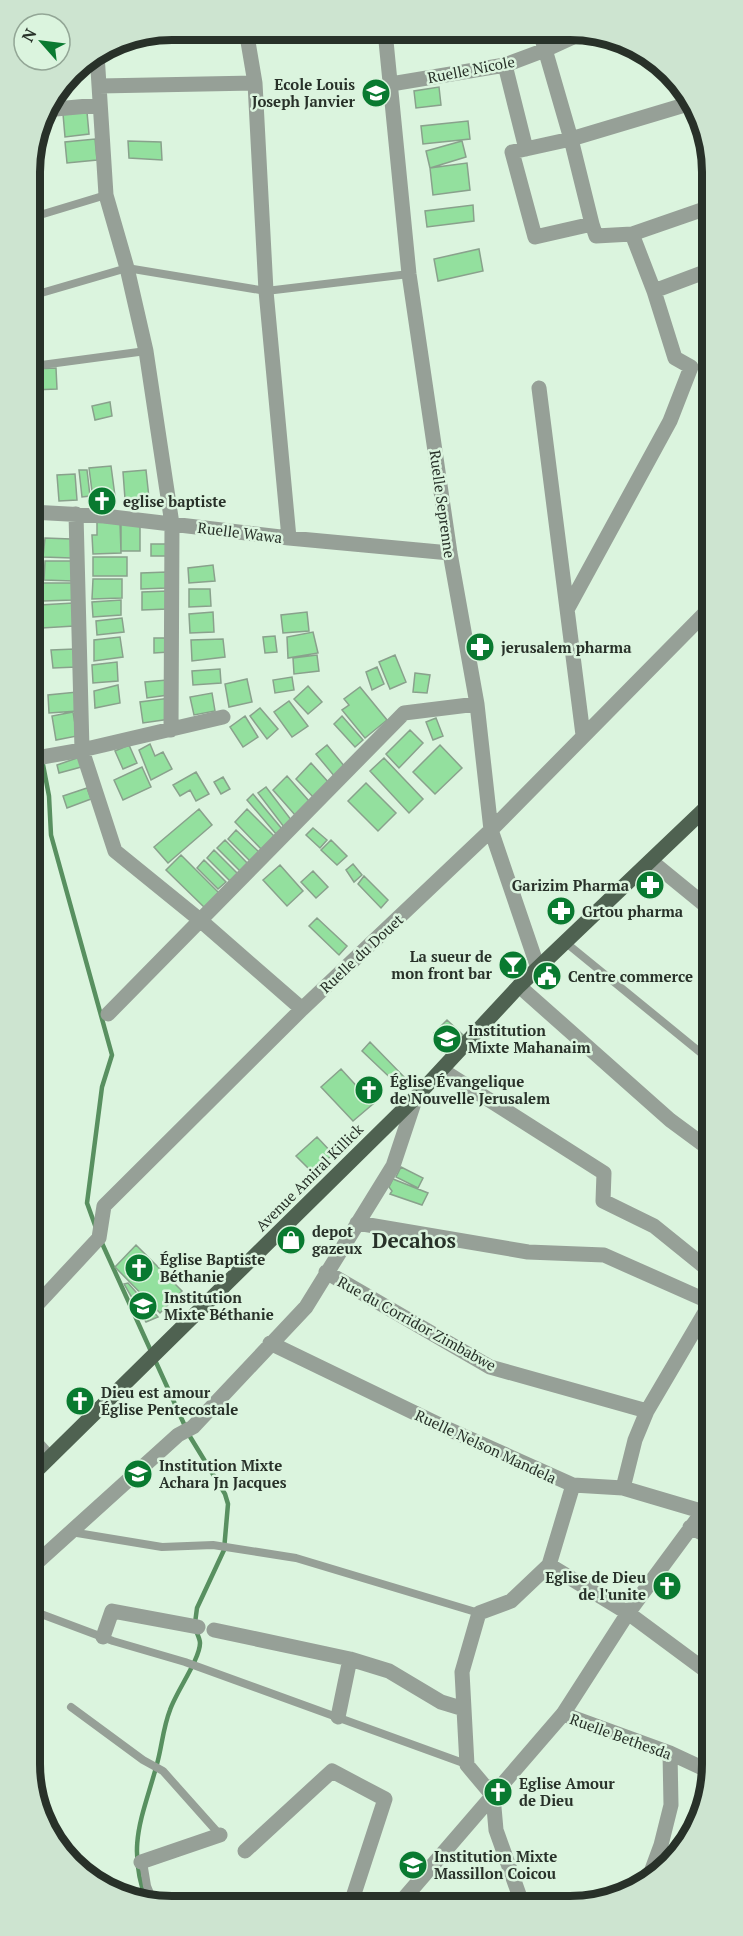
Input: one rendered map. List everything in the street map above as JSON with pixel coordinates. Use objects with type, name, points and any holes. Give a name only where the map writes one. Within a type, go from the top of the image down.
[{"type":"main road","name":"Avenue Amiral Killick","points":[[40,1467],[416,1097],[519,986],[702,812]]},
{"type":"street","name":"Ruelle Seprenne","points":[[386,40],[410,274],[450,553],[477,704],[491,830],[538,968]]},
{"type":"street","points":[[542,40],[596,236],[632,234],[702,210]]},
{"type":"street","name":"Ruelle Nicole","points":[[391,84],[505,64],[567,40]]},
{"type":"street","points":[[248,41],[255,83],[266,291],[288,538]]},
{"type":"street","points":[[98,64],[106,195],[127,268],[146,351],[172,524],[171,730]]},
{"type":"street","points":[[505,64],[526,149]]},
{"type":"street","points":[[99,86],[255,83]]},
{"type":"street","points":[[57,109],[99,105]]},
{"type":"street","points":[[592,224],[535,237],[512,152],[571,139],[684,105]]},
{"type":"street","points":[[568,608],[670,422],[691,367],[675,358],[654,291],[632,234]]},
{"type":"street","points":[[654,291],[702,273]]},
{"type":"street","points":[[539,388],[583,735]]},
{"type":"street","name":"Ruelle Wawa","points":[[41,512],[75,514],[288,538],[450,553]]},
{"type":"street","points":[[75,514],[81,750],[115,851],[200,920],[302,1009]]},
{"type":"street","name":"Ruelle du Douet","points":[[40,1301],[99,1238],[104,1206],[302,1009],[491,830],[702,616]]},
{"type":"street","points":[[108,1014],[404,713],[477,704]]},
{"type":"street","points":[[41,757],[223,717]]},
{"type":"street","points":[[651,861],[702,903]]},
{"type":"street","points":[[519,986],[670,1120],[702,1144]]},
{"type":"street","points":[[442,1070],[604,1173],[603,1201],[654,1226],[702,1265]]},
{"type":"street","points":[[40,1561],[178,1436],[193,1427],[306,1306],[393,1166],[416,1097]]},
{"type":"street","points":[[357,1223],[528,1252],[604,1255],[702,1299]]},
{"type":"street","name":"Rue du Corridor Zimbabwe","points":[[326,1272],[490,1367],[647,1411]]},
{"type":"street","points":[[623,1488],[635,1440],[647,1411],[702,1318]]},
{"type":"street","name":"Ruelle Nelson Mandela","points":[[270,1343],[448,1429],[573,1485],[623,1488],[702,1512]]},
{"type":"street","points":[[40,1448],[50,1458]]},
{"type":"street","points":[[520,1896],[496,1830],[493,1796],[467,1765],[462,1672],[479,1613],[511,1601],[549,1564],[573,1485]]},
{"type":"street","points":[[406,1896],[563,1714],[628,1613],[690,1527],[702,1517]]},
{"type":"street","points":[[690,1527],[702,1533]]},
{"type":"street","points":[[549,1564],[628,1613],[702,1668]]},
{"type":"street","points":[[103,1637],[112,1611],[198,1627]]},
{"type":"street","points":[[214,1630],[350,1659],[389,1671],[441,1702],[464,1709]]},
{"type":"street","points":[[338,1717],[350,1659]]},
{"type":"street","name":"Ruelle Bethesda","points":[[563,1714],[670,1753],[702,1768]]},
{"type":"street","points":[[653,1866],[661,1845],[670,1805],[670,1753]]},
{"type":"street","points":[[245,1851],[332,1771],[385,1799],[353,1896]]},
{"type":"street","points":[[142,1862],[220,1835]]},
{"type":"lane","points":[[41,215],[106,195]]},
{"type":"lane","points":[[41,293],[127,268],[266,291],[410,274]]},
{"type":"lane","points":[[41,365],[146,351]]},
{"type":"lane","points":[[565,942],[702,1054]]},
{"type":"lane","points":[[70,1532],[162,1547],[226,1546],[296,1558],[479,1613]]},
{"type":"lane","points":[[40,1614],[103,1637],[186,1662],[467,1765]]},
{"type":"lane","points":[[71,1707],[144,1760],[163,1771],[220,1835]]},
{"type":"lane","points":[[142,1862],[150,1893]]},
{"type":"building","points":[[439,87],[441,105],[416,108],[414,91]]},
{"type":"building","points":[[87,112],[89,134],[65,137],[63,114]]},
{"type":"building","points":[[468,121],[470,139],[423,144],[421,126]]},
{"type":"building","points":[[95,139],[97,160],[67,163],[65,142]]},
{"type":"building","points":[[128,141],[161,142],[162,160],[129,158]]},
{"type":"building","points":[[462,141],[466,157],[430,168],[426,151]]},
{"type":"building","points":[[467,163],[470,190],[433,195],[430,168]]},
{"type":"building","points":[[473,205],[474,221],[427,227],[425,211]]},
{"type":"building","points":[[479,249],[483,271],[438,281],[434,259]]},
{"type":"building","points":[[56,368],[57,389],[41,390],[41,369]]},
{"type":"building","points":[[110,402],[112,416],[95,420],[92,406]]},
{"type":"building","points":[[111,466],[115,496],[93,499],[89,468]]},
{"type":"building","points":[[79,470],[87,470],[90,496],[82,497]]},
{"type":"building","points":[[146,470],[149,498],[125,499],[123,472]]},
{"type":"building","points":[[75,474],[77,500],[59,501],[57,475]]},
{"type":"building","points":[[97,522],[120,523],[121,553],[93,554],[92,535],[97,535]]},
{"type":"building","points":[[121,523],[140,523],[140,551],[121,551]]},
{"type":"building","points":[[45,538],[71,539],[72,558],[43,557]]},
{"type":"building","points":[[151,544],[169,544],[170,556],[151,556]]},
{"type":"building","points":[[93,557],[127,557],[127,576],[93,576]]},
{"type":"building","points":[[45,561],[74,561],[73,581],[44,580]]},
{"type":"building","points":[[213,565],[215,581],[189,583],[188,568]]},
{"type":"building","points":[[167,572],[167,588],[141,589],[141,573]]},
{"type":"building","points":[[93,579],[122,579],[122,598],[92,599]]},
{"type":"building","points":[[42,583],[73,583],[73,600],[43,601]]},
{"type":"building","points":[[189,589],[210,589],[211,606],[189,607]]},
{"type":"building","points":[[168,591],[168,609],[142,610],[142,592]]},
{"type":"building","points":[[121,600],[121,615],[93,617],[92,602]]},
{"type":"building","points":[[73,603],[74,626],[42,628],[41,605]]},
{"type":"building","points":[[213,612],[214,632],[190,633],[189,614]]},
{"type":"building","points":[[307,612],[309,631],[283,633],[281,615]]},
{"type":"building","points":[[122,618],[124,632],[97,635],[96,621]]},
{"type":"building","points":[[313,632],[318,653],[288,658],[287,637]]},
{"type":"building","points":[[275,636],[277,652],[265,653],[263,637]]},
{"type":"building","points":[[120,637],[123,657],[94,661],[94,640]]},
{"type":"building","points":[[154,638],[169,638],[169,652],[154,653]]},
{"type":"building","points":[[223,639],[225,657],[192,661],[191,640]]},
{"type":"building","points":[[75,649],[77,667],[53,668],[51,650]]},
{"type":"building","points":[[317,655],[319,671],[294,674],[293,658]]},
{"type":"building","points":[[395,655],[406,682],[390,689],[379,662]]},
{"type":"building","points":[[117,662],[118,681],[93,683],[92,665]]},
{"type":"building","points":[[377,667],[384,684],[372,690],[366,672]]},
{"type":"building","points":[[220,669],[221,683],[193,685],[192,671]]},
{"type":"building","points":[[415,673],[430,675],[427,693],[413,692]]},
{"type":"building","points":[[292,677],[294,690],[275,693],[273,680]]},
{"type":"building","points":[[247,679],[252,702],[229,707],[225,684]]},
{"type":"building","points":[[167,680],[168,695],[147,698],[145,682]]},
{"type":"building","points":[[118,685],[120,703],[95,708],[94,691]]},
{"type":"building","points":[[308,686],[322,702],[308,714],[294,699]]},
{"type":"building","points":[[360,687],[387,720],[365,738],[342,710],[349,705],[344,699]]},
{"type":"building","points":[[77,692],[78,711],[49,713],[48,695]]},
{"type":"building","points":[[212,693],[215,711],[194,715],[190,697]]},
{"type":"building","points":[[170,698],[170,719],[143,723],[140,702]]},
{"type":"building","points":[[289,701],[308,726],[292,737],[274,712]]},
{"type":"building","points":[[260,708],[278,729],[267,739],[250,716]]},
{"type":"building","points":[[73,712],[77,736],[56,740],[52,716]]},
{"type":"building","points":[[245,716],[258,737],[243,747],[230,727]]},
{"type":"building","points":[[342,716],[363,740],[355,747],[334,724]]},
{"type":"building","points":[[436,718],[443,736],[433,740],[426,722]]},
{"type":"building","points":[[410,730],[423,743],[399,768],[386,754]]},
{"type":"building","points":[[150,744],[155,756],[163,752],[172,769],[151,780],[139,750]]},
{"type":"building","points":[[129,745],[137,763],[123,769],[115,751]]},
{"type":"building","points":[[327,745],[345,767],[335,777],[316,754]]},
{"type":"building","points":[[440,745],[462,768],[435,794],[413,772]]},
{"type":"building","points":[[80,757],[85,766],[59,773],[57,765]]},
{"type":"building","points":[[384,758],[423,799],[409,813],[370,771]]},
{"type":"building","points":[[311,763],[330,784],[315,799],[296,779]]},
{"type":"building","points":[[142,767],[151,787],[123,800],[114,780]]},
{"type":"building","points":[[196,772],[209,794],[196,801],[190,790],[180,796],[173,785]]},
{"type":"building","points":[[287,776],[309,801],[295,815],[273,790]]},
{"type":"building","points":[[223,777],[230,789],[221,794],[214,782]]},
{"type":"building","points":[[366,783],[396,813],[378,831],[348,801]]},
{"type":"building","points":[[266,787],[292,821],[284,827],[258,793]]},
{"type":"building","points":[[87,788],[91,799],[67,808],[63,796]]},
{"type":"building","points":[[253,794],[282,829],[276,834],[247,800]]},
{"type":"building","points":[[199,809],[212,825],[168,863],[154,847]]},
{"type":"building","points":[[247,809],[276,838],[263,851],[235,822]]},
{"type":"building","points":[[313,828],[327,840],[320,848],[306,835]]},
{"type":"building","points":[[236,830],[261,854],[252,863],[228,839]]},
{"type":"building","points":[[225,840],[250,866],[242,873],[217,848]]},
{"type":"building","points":[[331,840],[347,856],[337,865],[321,850]]},
{"type":"building","points":[[214,850],[240,876],[232,883],[207,858]]},
{"type":"building","points":[[181,855],[220,894],[206,909],[166,870]]},
{"type":"building","points":[[204,860],[226,882],[218,889],[197,868]]},
{"type":"building","points":[[353,864],[362,875],[354,882],[346,870]]},
{"type":"building","points":[[280,865],[303,891],[287,906],[263,880]]},
{"type":"building","points":[[313,871],[328,887],[316,898],[301,882]]},
{"type":"building","points":[[364,876],[388,900],[381,908],[358,884]]},
{"type":"building","points":[[317,918],[347,946],[339,955],[309,926]]},
{"type":"building","points":[[447,1020],[463,1035],[449,1049],[434,1033]]},
{"type":"building","points":[[370,1042],[408,1081],[402,1089],[362,1051]]},
{"type":"building","points":[[341,1069],[373,1104],[353,1121],[321,1087]]},
{"type":"building","points":[[366,1079],[382,1095],[376,1100],[360,1084]]},
{"type":"building","points":[[317,1137],[333,1154],[313,1173],[296,1156]]},
{"type":"building","points":[[401,1167],[423,1178],[418,1188],[396,1177]]},
{"type":"building","points":[[393,1179],[428,1193],[422,1205],[390,1194],[392,1191],[389,1187]]},
{"type":"building","points":[[136,1245],[182,1291],[160,1313],[115,1267]]},
{"type":"building","points":[[128,1283],[158,1317],[146,1322],[124,1284]]},
{"type":"building","points":[[83,1389],[92,1399],[82,1408],[73,1397]]},
{"type":"waterway","points":[[41,752],[49,796],[51,835],[112,1055],[102,1087],[87,1203],[96,1228]]},
{"type":"waterway","points":[[101,1241],[189,1435],[225,1494],[228,1504],[224,1550],[197,1608],[195,1623]]},
{"type":"waterway","points":[[144,1892],[138,1865],[138,1832],[168,1717],[199,1650],[200,1641],[196,1630]]},
{"type":"place","name":"Ecole Louis Joseph Janvier","points":[[376,93]]},
{"type":"place","name":"eglise baptiste","points":[[102,501]]},
{"type":"place","name":"jerusalem pharma","points":[[480,647]]},
{"type":"place","name":"Garizim Pharma","points":[[650,885]]},
{"type":"place","name":"Grtou pharma","points":[[561,911]]},
{"type":"place","name":"La sueur de mon front bar","points":[[513,965]]},
{"type":"place","name":"Centre commerce","points":[[547,976]]},
{"type":"place","name":"Institution Mixte Mahanaim","points":[[447,1039]]},
{"type":"place","name":"Église Évangelique de Nouvelle Jerusalem","points":[[369,1090]]},
{"type":"place","name":"depot gazeux","points":[[291,1240]]},
{"type":"place","name":"Église Baptiste Béthanie","points":[[139,1268]]},
{"type":"place","name":"Institution Mixte Béthanie","points":[[143,1306]]},
{"type":"place","name":"Dieu est amour Église Pentecostale","points":[[80,1401]]},
{"type":"place","name":"Institution Mixte Achara Jn Jacques","points":[[138,1474]]},
{"type":"place","name":"Eglise de Dieu de l'unite","points":[[667,1586]]},
{"type":"place","name":"Eglise Amour de Dieu","points":[[498,1792]]},
{"type":"place","name":"Institution Mixte Massillon Coicou","points":[[413,1865]]},
{"type":"district","name":"Decahos","points":[[414,1240]]}]
